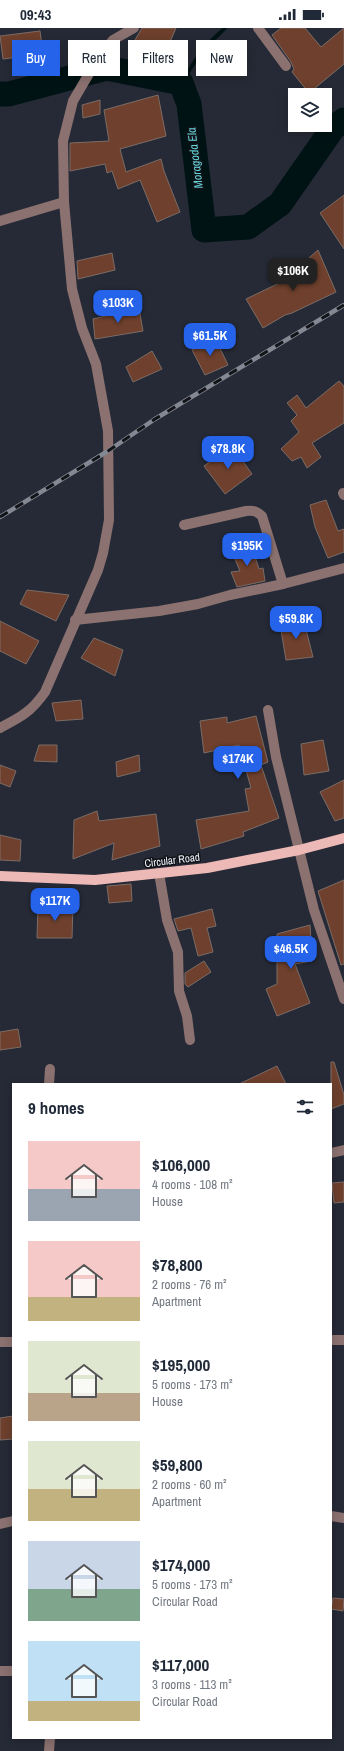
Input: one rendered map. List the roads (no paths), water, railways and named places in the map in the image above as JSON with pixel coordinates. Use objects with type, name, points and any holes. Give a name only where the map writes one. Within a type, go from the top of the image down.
[{"type":"main road","name":"Circular Road","points":[[0,876],[95,880],[207,868],[299,850],[344,838]]},
{"type":"street","points":[[0,728],[22,717],[36,705],[45,692],[98,570],[103,554],[109,520],[108,431],[96,364],[82,328],[72,289],[64,202],[63,141],[73,102],[100,55],[112,40],[134,28]]},
{"type":"street","points":[[258,28],[286,66]]},
{"type":"street","points":[[0,221],[64,202]]},
{"type":"street","points":[[184,525],[246,511],[253,510],[258,512],[262,516],[284,584]]},
{"type":"street","points":[[75,620],[198,604],[344,568]]},
{"type":"street","points":[[268,710],[276,757],[314,910],[344,999]]},
{"type":"street","points":[[159,873],[167,920],[178,952],[179,991],[187,1016],[190,1040]]},
{"type":"street","points":[[48,1083],[50,1069]]},
{"type":"street","points":[[332,1153],[344,1150]]},
{"type":"street","points":[[332,1340],[344,1340]]},
{"type":"street","points":[[0,1342],[12,1342]]},
{"type":"street","points":[[332,1516],[344,1518]]},
{"type":"street","points":[[0,1524],[12,1522]]},
{"type":"street","points":[[0,1671],[12,1672]]},
{"type":"street","points":[[49,1751],[50,1739]]},
{"type":"waterway","points":[[181,83],[203,49],[225,28]]},
{"type":"waterway","name":"Moragoda Ela","points":[[0,94],[9,94],[107,68],[181,83],[189,104],[204,230],[248,227],[280,204],[333,128],[344,120]]},
{"type":"railway","points":[[0,517],[108,451],[155,419],[344,305]]}]
